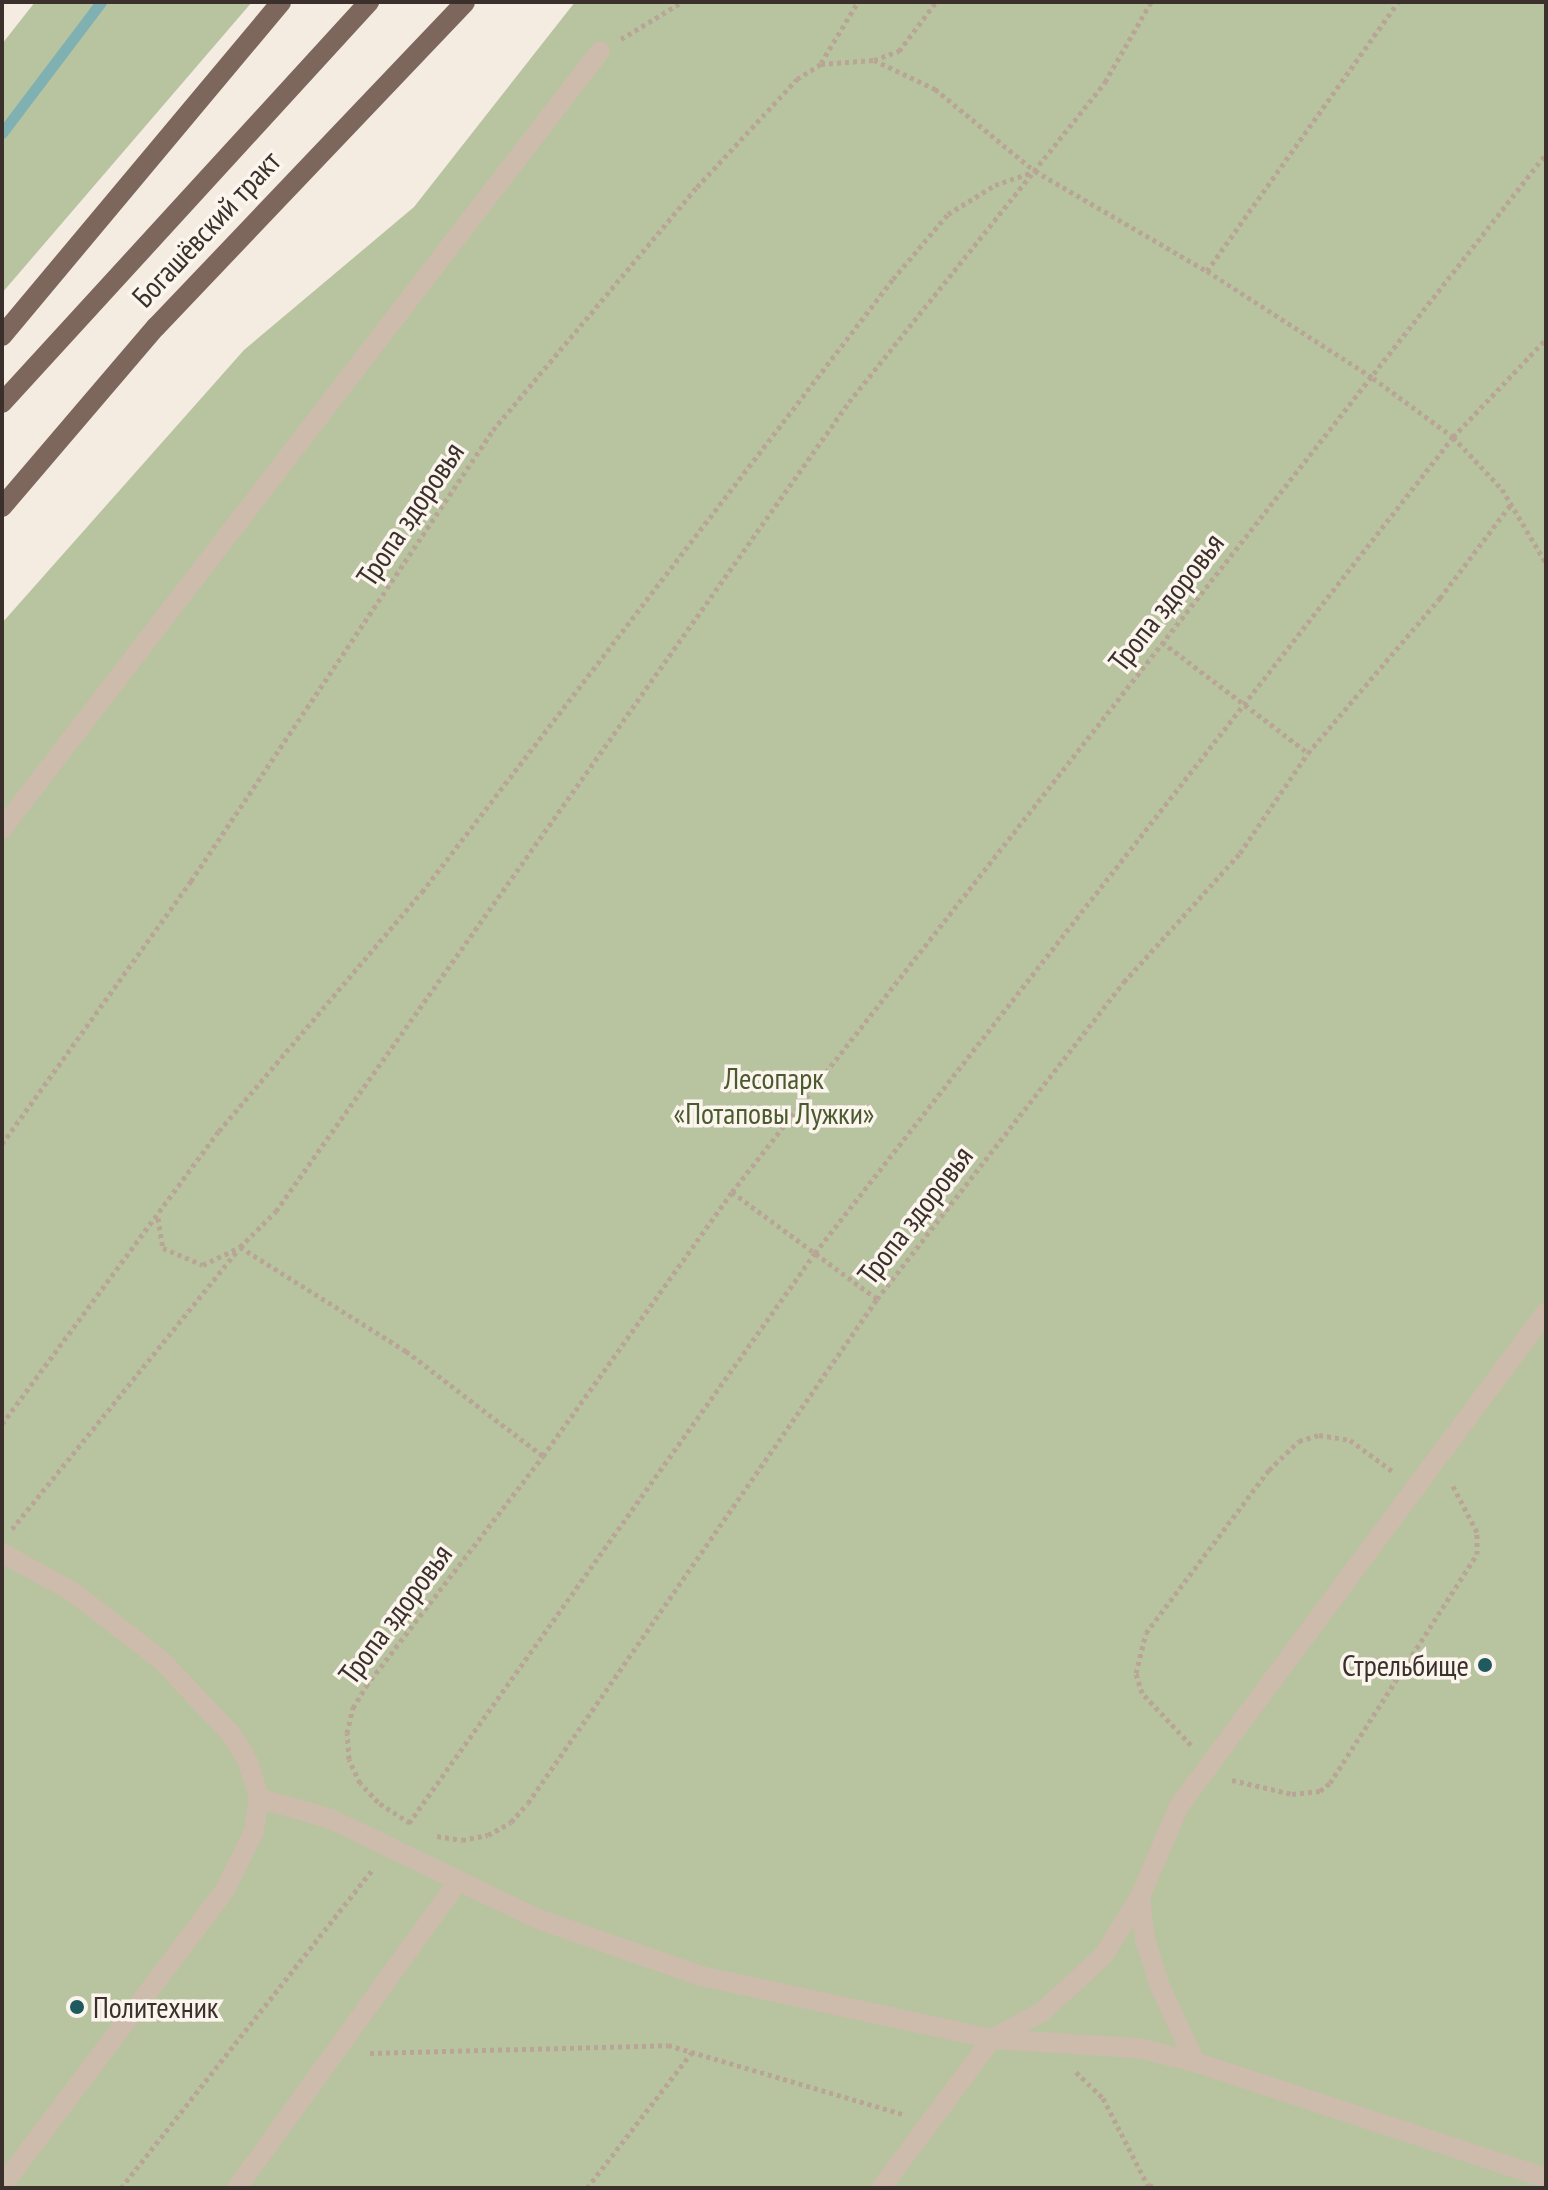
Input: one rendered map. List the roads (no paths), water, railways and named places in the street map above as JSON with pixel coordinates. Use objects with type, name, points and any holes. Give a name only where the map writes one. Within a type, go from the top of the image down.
[{"type":"main road","points":[[2,336],[281,2]]},
{"type":"main road","name":"Богашёвский тракт","points":[[2,403],[369,2]]},
{"type":"main road","name":"Богашёвский тракт","points":[[2,507],[156,327],[465,2]]},
{"type":"street","points":[[2,829],[600,51]]},
{"type":"street","points":[[881,2188],[992,2039],[1042,2012],[1103,1956],[1140,1897],[1179,1806],[1546,1312]]},
{"type":"street","points":[[2,2186],[225,1890],[254,1831],[259,1798],[248,1762],[232,1735],[161,1660],[6,1543]]},
{"type":"street","points":[[259,1798],[331,1819],[458,1882],[595,1942],[701,1976],[992,2039],[1138,2048],[1195,2062],[1546,2178]]},
{"type":"street","points":[[237,2188],[458,1882]]},
{"type":"street","points":[[1140,1897],[1145,1939],[1159,1984],[1195,2062]]},
{"type":"waterway","points":[[2,133],[101,2]]},
{"type":"place","name":"Стрельбище","points":[[1485,1665]]},
{"type":"place","name":"Политехник","points":[[77,2007]]},
{"type":"park label","name":"Лесопарк «Потаповы Лужки»","points":[[774,1095]]}]
